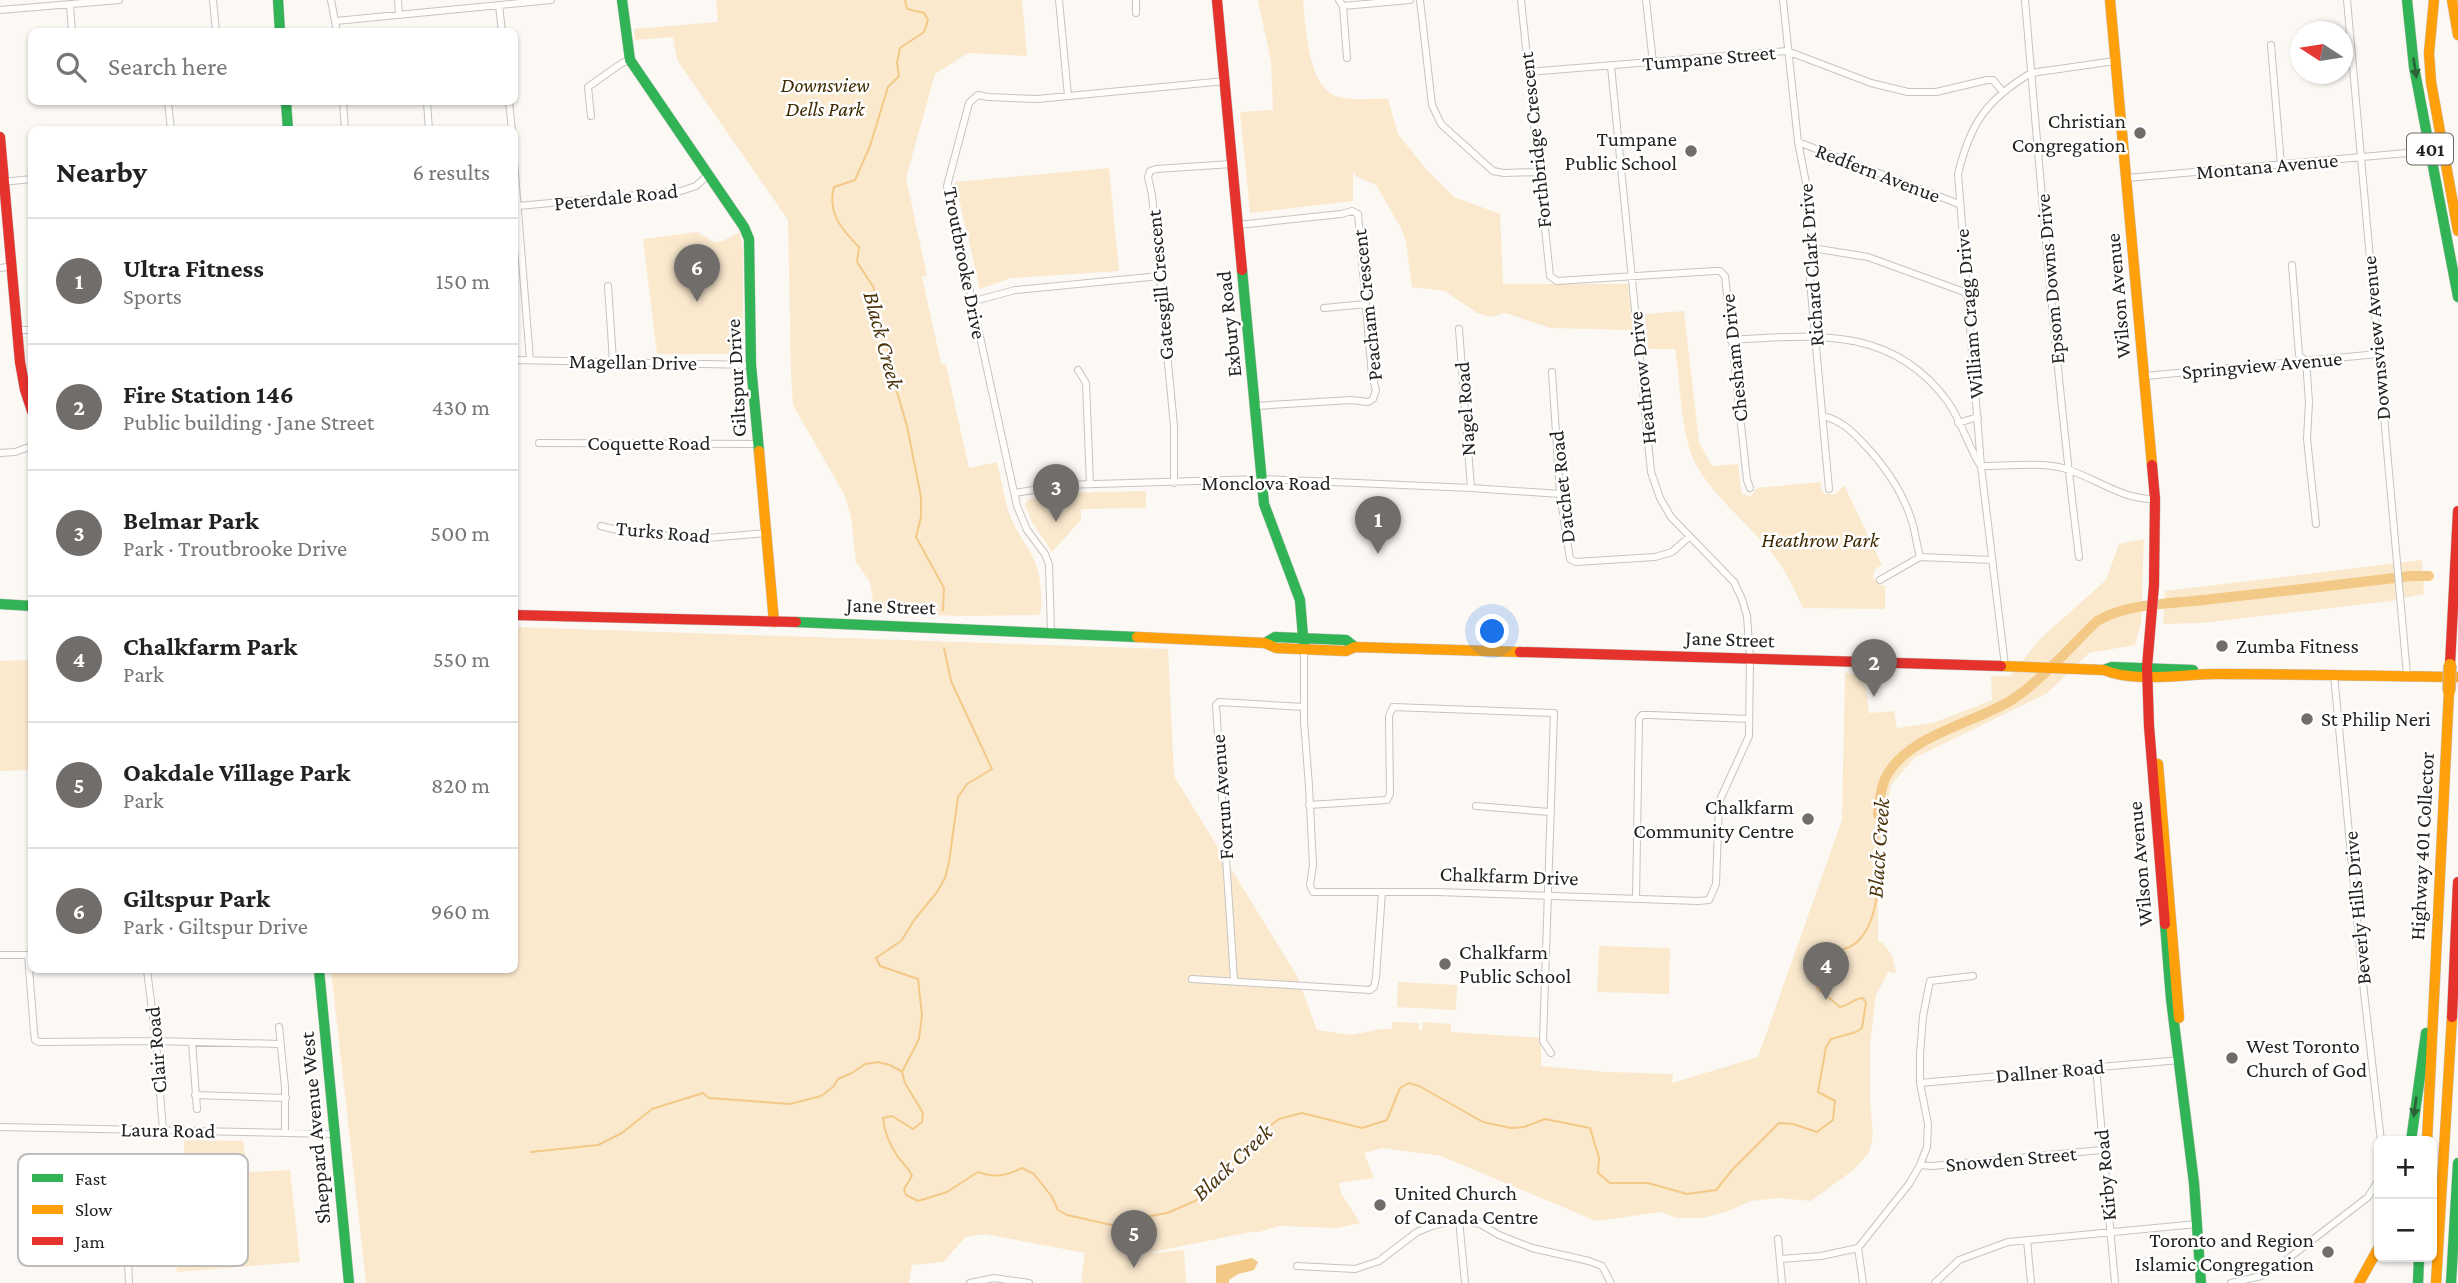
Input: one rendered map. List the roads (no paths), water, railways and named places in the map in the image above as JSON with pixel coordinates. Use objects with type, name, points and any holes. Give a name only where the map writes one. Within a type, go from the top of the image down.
[{"type":"main road","points":[[278,0],[280,28]]},
{"type":"main road","name":"Giltspur Drive","points":[[622,0],[631,60],[744,227],[749,239],[751,365],[774,622]]},
{"type":"main road","name":"Exbury Road","points":[[1217,0],[1265,511],[1300,600],[1304,644]]},
{"type":"main road","name":"Wilson Avenue","points":[[2110,0],[2155,499],[2150,671],[2164,880],[2179,1018],[2201,1283]]},
{"type":"main road","name":"401","points":[[2407,0],[2414,66],[2458,297]]},
{"type":"main road","points":[[2434,0],[2428,54],[2458,231]]},
{"type":"main road","points":[[2452,3],[2458,34]]},
{"type":"main road","points":[[286,105],[288,126]]},
{"type":"main road","points":[[0,137],[6,267],[25,330],[20,362],[28,400]]},
{"type":"main road","name":"Highway 401 Collector","points":[[2427,1136],[2458,511]]},
{"type":"main road","points":[[0,604],[28,606]]},
{"type":"main road","name":"Jane Street","points":[[518,615],[636,616],[1265,643],[1275,637],[1304,644],[1346,640],[1355,647],[2065,669],[2104,670],[2112,667],[2150,671],[2204,670],[2214,674],[2458,677]]},
{"type":"main road","points":[[2436,1283],[2450,1077],[2458,882]]},
{"type":"main road","name":"Sheppard Avenue West","points":[[320,973],[349,1283]]},
{"type":"main road","points":[[2412,1136],[2434,992]]},
{"type":"main road","points":[[2451,1283],[2458,1163]]},
{"type":"main road","points":[[2360,1281],[2374,1256]]},
{"type":"main road","points":[[2418,1283],[2419,1262]]},
{"type":"street","points":[[0,10],[119,0]]},
{"type":"street","points":[[213,0],[216,28]]},
{"type":"street","points":[[331,0],[337,28]]},
{"type":"street","points":[[398,0],[399,15]]},
{"type":"street","points":[[336,21],[551,0]]},
{"type":"street","points":[[1059,0],[1068,96]]},
{"type":"street","points":[[1136,0],[1136,13]]},
{"type":"street","points":[[1347,58],[1341,3],[1410,0]]},
{"type":"street","points":[[1420,0],[1432,105],[1441,124],[1493,171],[1539,172]]},
{"type":"street","name":"Forthbridge Crescent","points":[[1521,0],[1549,272],[1553,279]]},
{"type":"street","points":[[1646,0],[1653,63]]},
{"type":"street","points":[[1783,0],[1790,0]]},
{"type":"street","name":"Richard Clark Drive","points":[[1783,0],[1798,142],[1811,208],[1810,281],[1829,489]]},
{"type":"street","name":"Epsom Downs Drive","points":[[2025,0],[2068,470],[2079,557]]},
{"type":"street","name":"Downsview Avenue","points":[[2347,0],[2407,675]]},
{"type":"street","points":[[70,5],[72,28]]},
{"type":"street","points":[[499,5],[502,28]]},
{"type":"street","points":[[2272,45],[2281,166]]},
{"type":"street","name":"Tumpane Street","points":[[1528,72],[1787,51],[1896,90],[1936,92],[1993,80],[2003,92]]},
{"type":"street","points":[[591,116],[588,87],[631,60]]},
{"type":"street","name":"William Cragg Drive","points":[[2005,666],[1981,466],[1958,174],[1969,137],[1983,112],[2003,92],[2031,72],[2115,61]]},
{"type":"street","name":"Heathrow Drive","points":[[1611,66],[1651,472],[1664,507],[1689,537],[1734,582],[1746,616],[1750,658]]},
{"type":"street","name":"Troutbrooke Drive","points":[[1051,633],[1049,565],[1045,554],[1027,530],[1017,506],[947,186],[970,99],[978,95],[1037,99],[1225,81]]},
{"type":"street","points":[[168,105],[171,126]]},
{"type":"street","points":[[343,105],[345,126]]},
{"type":"street","points":[[427,105],[429,126]]},
{"type":"street","points":[[509,105],[512,126]]},
{"type":"street","name":"Redfern Avenue","points":[[1798,142],[1959,204]]},
{"type":"street","name":"Montana Avenue","points":[[2127,178],[2407,153]]},
{"type":"street","name":"Gatesgill Crescent","points":[[1174,483],[1174,426],[1152,195],[1148,177],[1150,171],[1156,169],[1232,164]]},
{"type":"street","name":"Peterdale Road","points":[[519,206],[681,191],[696,187],[708,175]]},
{"type":"street","points":[[2,182],[28,179]]},
{"type":"street","points":[[518,197],[530,360]]},
{"type":"street","name":"Peacham Crescent","points":[[1238,225],[1356,212],[1358,214],[1372,376],[1376,390],[1372,401],[1311,401],[1256,406]]},
{"type":"street","points":[[1812,248],[1868,257],[1967,293]]},
{"type":"street","points":[[2292,265],[2299,355],[2306,361],[2309,402],[2307,439],[2316,524]]},
{"type":"street","name":"Chesham Drive","points":[[1553,279],[1632,278],[1720,271],[1726,281],[1750,488]]},
{"type":"street","points":[[971,302],[1015,290],[1160,276]]},
{"type":"street","points":[[608,286],[613,361]]},
{"type":"street","points":[[1324,308],[1366,304]]},
{"type":"street","name":"Nagel Road","points":[[1459,329],[1471,488]]},
{"type":"street","points":[[1731,340],[1814,335],[1846,339],[1887,351],[1909,364],[1947,402],[1981,466],[2049,467],[2068,470],[2127,496],[2155,499]]},
{"type":"street","name":"Springview Avenue","points":[[2145,376],[2378,354]]},
{"type":"street","name":"Magellan Drive","points":[[518,360],[751,365]]},
{"type":"street","points":[[1078,370],[1086,383],[1090,484]]},
{"type":"street","name":"Datchet Road","points":[[1552,372],[1560,494],[1568,554],[1574,562],[1655,558],[1672,552],[1689,537]]},
{"type":"street","points":[[1823,416],[1835,419],[1850,430],[1875,454],[1889,473],[1905,503],[1920,557]]},
{"type":"street","points":[[1958,423],[1978,417]]},
{"type":"street","name":"Coquette Road","points":[[539,443],[759,444]]},
{"type":"street","points":[[0,453],[28,447]]},
{"type":"street","name":"Monclova Road","points":[[1015,494],[1063,485],[1262,480],[1560,494]]},
{"type":"street","name":"Turks Road","points":[[601,526],[621,531],[696,539],[766,533]]},
{"type":"street","points":[[1880,580],[1920,557],[1992,560]]},
{"type":"street","name":"Chalkfarm Drive","points":[[1304,644],[1312,891],[1709,900],[1716,884],[1719,802],[1749,736],[1750,658]]},
{"type":"street","name":"Beverly Hills Drive","points":[[2334,675],[2380,1136]]},
{"type":"street","name":"Foxrun Avenue","points":[[1234,980],[1215,708],[1219,702],[1304,707]]},
{"type":"street","points":[[1309,805],[1387,800],[1390,794],[1389,716],[1393,707],[1554,713],[1544,1041],[1551,1053]]},
{"type":"street","points":[[1636,899],[1640,717],[1651,715],[1749,719]]},
{"type":"street","points":[[1476,806],[1550,812]]},
{"type":"street","points":[[1192,979],[1370,990],[1374,987],[1376,977],[1382,892]]},
{"type":"street","points":[[0,955],[28,955]]},
{"type":"street","points":[[31,973],[34,1032],[35,1040],[39,1042],[281,1044]]},
{"type":"street","name":"Clair Road","points":[[147,973],[163,1131]]},
{"type":"street","points":[[1780,1259],[1821,1256],[1858,1248],[1909,1184],[1927,1147],[1928,1124],[1920,1083],[1923,1016],[1930,981],[1973,976]]},
{"type":"street","points":[[279,1027],[286,1098],[285,1132]]},
{"type":"street","points":[[192,1042],[197,1109]]},
{"type":"street","name":"Dallner Road","points":[[1920,1083],[2096,1067],[2180,1055]]},
{"type":"street","name":"Kirby Road","points":[[2096,1067],[2115,1283]]},
{"type":"street","points":[[195,1095],[286,1098]]},
{"type":"street","name":"Laura Road","points":[[0,1127],[335,1134]]},
{"type":"street","name":"Snowden Street","points":[[1920,1164],[1932,1166],[2102,1150]]},
{"type":"street","points":[[2231,1283],[2261,1276],[2289,1258],[2368,1197],[2374,1187]]},
{"type":"street","points":[[1459,1219],[1465,1283]]},
{"type":"street","points":[[1297,1266],[1355,1269],[1379,1261],[1417,1232],[1459,1219],[1480,1224],[1499,1236],[1532,1248],[1602,1266],[1611,1283]]},
{"type":"street","points":[[1935,1283],[1959,1260],[2008,1242],[2197,1224]]},
{"type":"street","points":[[1777,1239],[1782,1283]]},
{"type":"street","points":[[2027,1240],[2031,1283]]},
{"type":"street","points":[[1858,1248],[1863,1283]]},
{"type":"street","points":[[1944,1273],[1946,1283]]},
{"type":"street","points":[[970,1283],[994,1278],[1029,1283]]},
{"type":"waterway","name":"Black Creek","points":[[905,0],[907,9],[924,13],[928,20],[924,32],[900,48],[897,63],[899,76],[888,87],[870,146],[855,180],[834,187],[832,196],[834,213],[859,247],[857,262],[874,288],[876,315],[888,350],[907,426],[921,497],[921,517],[916,537],[944,588],[943,610]]},
{"type":"waterway","name":"Black Creek","points":[[1878,815],[1885,779],[1895,764],[1908,752],[1923,741],[2010,701],[2043,674],[2097,621],[2110,615],[2153,605],[2429,576]]},
{"type":"waterway","name":"Black Creek","points":[[944,648],[951,681],[992,769],[967,784],[958,797],[949,862],[945,878],[937,892],[901,941],[876,958],[880,966],[918,979],[922,1015],[919,1039],[902,1072],[905,1083],[923,1113],[922,1122],[913,1129],[892,1116],[883,1118],[890,1143],[912,1176],[904,1189],[906,1195],[918,1201],[947,1192],[978,1172],[1000,1175],[1022,1168],[1034,1174],[1052,1197],[1058,1210],[1067,1215],[1116,1226],[1167,1213],[1195,1201],[1221,1178],[1245,1145],[1279,1119],[1302,1113],[1362,1128],[1387,1120],[1400,1088],[1409,1083],[1483,1122],[1511,1128],[1524,1127],[1545,1119],[1590,1128],[1599,1158],[1598,1173],[1610,1183],[1648,1183],[1687,1194],[1716,1190],[1779,1123],[1793,1124],[1817,1132],[1833,1120],[1835,1101],[1818,1092],[1826,1047],[1831,1039],[1862,1028],[1866,1003],[1860,998],[1840,1007],[1817,988],[1826,960],[1857,942],[1872,916],[1878,882],[1878,815]]},
{"type":"waterway","points":[[531,1152],[598,1145],[622,1133],[652,1109],[703,1093],[709,1098],[790,1104],[821,1096],[833,1087],[838,1079],[865,1064],[878,1062],[901,1071]]},
{"type":"place","name":"Christian Congregation","points":[[2140,133]]},
{"type":"place","name":"Tumpane Public School","points":[[1691,151]]},
{"type":"place","name":"Giltspur Park","points":[[697,302]]},
{"type":"place","name":"Belmar Park","points":[[1056,522]]},
{"type":"place","name":"Ultra Fitness","points":[[1378,554]]},
{"type":"place","name":"Zumba Fitness","points":[[2222,646]]},
{"type":"place","name":"Fire Station 146","points":[[1874,697]]},
{"type":"place","name":"St Philip Neri","points":[[2307,719]]},
{"type":"place","name":"Chalkfarm Community Centre","points":[[1808,819]]},
{"type":"place","name":"Chalkfarm Public School","points":[[1445,964]]},
{"type":"place","name":"Chalkfarm Park","points":[[1826,1000]]},
{"type":"place","name":"West Toronto Church of God","points":[[2232,1058]]},
{"type":"place","name":"United Church of Canada Centre","points":[[1380,1205]]},
{"type":"place","name":"Toronto and Region Islamic Congregation","points":[[2328,1252]]},
{"type":"place","name":"Oakdale Village Park","points":[[1134,1268]]},
{"type":"park label","name":"Downsview Dells Park","points":[[825,97]]},
{"type":"park label","name":"Heathrow Park","points":[[1820,540]]}]
